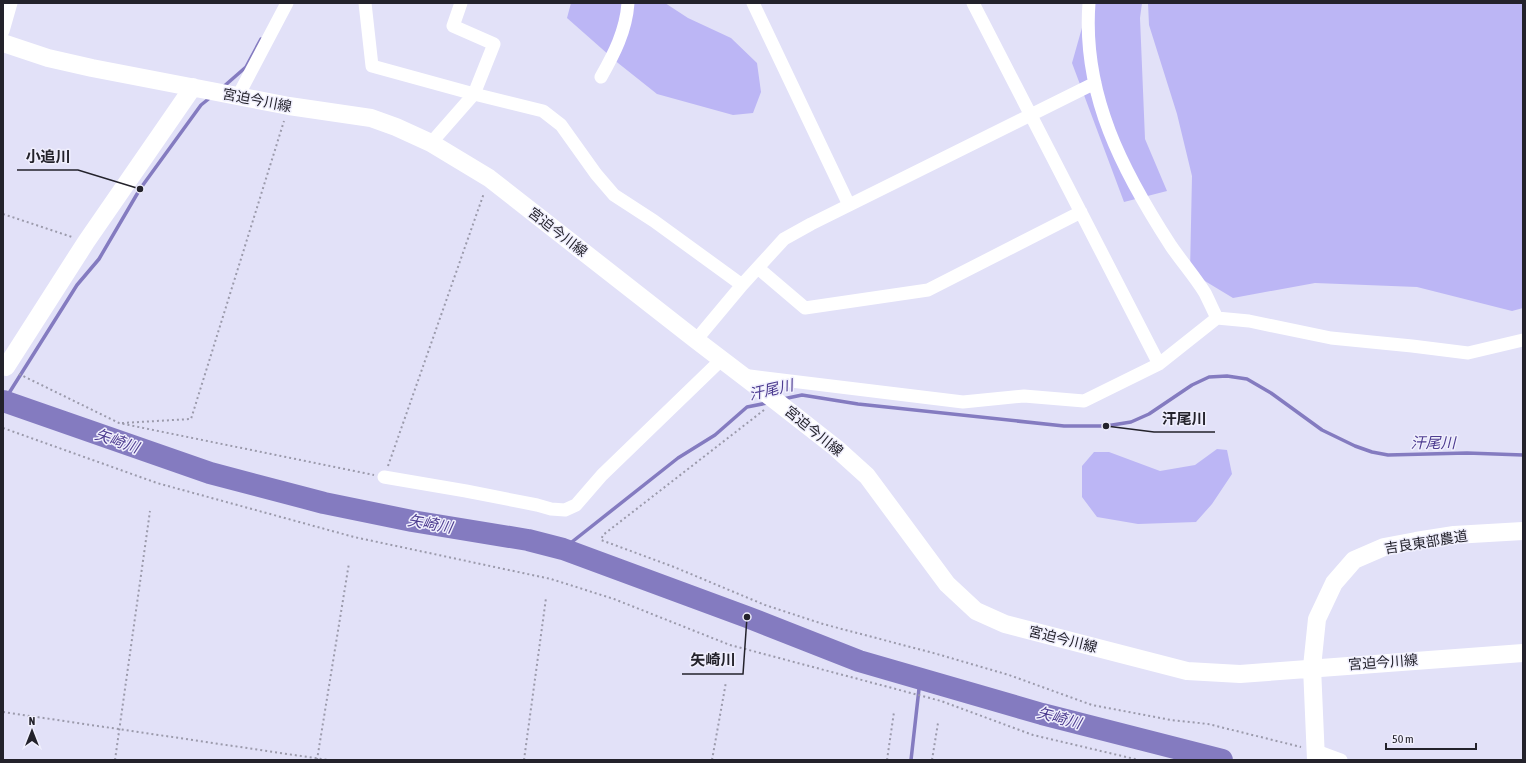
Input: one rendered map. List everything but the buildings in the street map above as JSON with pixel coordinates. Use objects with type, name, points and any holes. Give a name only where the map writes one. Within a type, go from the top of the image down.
[{"type":"main road","name":"宮迫今川線","points":[[3,43],[48,58],[92,68],[289,106],[371,118],[396,127],[431,143],[489,178],[836,448],[867,476],[947,584],[976,611],[1005,624],[1187,671],[1240,674],[1312,667],[1523,652]]},
{"type":"main road","points":[[4,372],[86,242],[193,87]]},
{"type":"main road","name":"吉良東部農道","points":[[1315,755],[1312,667],[1317,619],[1334,583],[1354,560],[1384,547],[1416,541],[1454,535],[1523,531]]},
{"type":"street","points":[[3,31],[11,3]]},
{"type":"street","points":[[238,96],[287,3]]},
{"type":"street","points":[[365,3],[372,66],[543,111],[549,114],[561,125],[596,174],[614,195],[654,221],[742,285]]},
{"type":"street","points":[[431,143],[474,94],[494,44],[453,26],[461,3]]},
{"type":"street","points":[[600,78],[617,47],[627,17],[628,3]]},
{"type":"street","points":[[753,3],[849,205]]},
{"type":"street","points":[[973,3],[1159,364]]},
{"type":"street","points":[[1089,3],[1089,50],[1095,83],[1105,121],[1117,152],[1132,183],[1172,248],[1205,294],[1217,318]]},
{"type":"street","points":[[696,340],[742,285],[784,239],[849,205],[1095,83]]},
{"type":"street","points":[[758,268],[805,308],[928,290],[1081,212]]},
{"type":"street","points":[[742,375],[963,402],[1024,396],[1084,401],[1159,364],[1217,318],[1249,321],[1331,338],[1468,353],[1523,340]]},
{"type":"street","points":[[384,477],[536,504],[551,509],[565,510],[576,504],[602,475],[722,360]]},
{"type":"street","points":[[1315,755],[1341,760]]},
{"type":"path","points":[[119,423],[191,418],[289,106]]},
{"type":"path","points":[[4,372],[119,423],[384,477],[489,178]]},
{"type":"path","points":[[3,214],[86,242]]},
{"type":"path","points":[[776,401],[603,535],[601,540],[674,567],[765,605],[822,624],[937,654],[1009,675],[1092,705],[1171,720],[1208,724],[1315,755]]},
{"type":"path","points":[[3,428],[157,483],[354,537],[551,579],[614,599],[730,645],[941,700],[1033,735],[1139,760]]},
{"type":"path","points":[[115,760],[150,511]]},
{"type":"path","points":[[317,759],[349,563]]},
{"type":"path","points":[[524,760],[546,598]]},
{"type":"path","points":[[712,760],[726,682]]},
{"type":"path","points":[[3,712],[328,760]]},
{"type":"path","points":[[887,760],[894,712]]},
{"type":"path","points":[[932,760],[938,723]]},
{"type":"shaded area","points":[[571,3],[665,3],[688,18],[731,38],[757,63],[761,92],[753,113],[733,115],[657,94],[618,63],[567,18]]},
{"type":"shaded area","points":[[1089,3],[1142,3],[1140,18],[1145,139],[1167,191],[1124,202],[1072,63]]},
{"type":"shaded area","points":[[1148,3],[1523,3],[1523,308],[1512,311],[1417,287],[1315,283],[1233,298],[1190,272],[1192,176],[1177,114],[1149,25]]},
{"type":"shaded area","points":[[1217,449],[1227,450],[1232,474],[1212,504],[1196,522],[1138,524],[1097,517],[1082,497],[1082,466],[1094,452],[1109,452],[1160,471],[1195,465]]},
{"type":"waterway","points":[[222,88],[246,67],[261,39]]},
{"type":"waterway","points":[[4,401],[77,285],[99,259],[140,189],[201,105],[211,97]]},
{"type":"waterway","name":"汗尾川","points":[[783,399],[802,395],[858,404],[1064,426],[1106,426],[1131,422],[1149,414],[1192,385],[1209,377],[1227,376],[1247,379],[1271,393],[1322,430],[1355,446],[1372,452],[1388,455],[1467,453],[1523,455]]},
{"type":"waterway","name":"矢崎川","points":[[3,401],[210,473],[324,503],[412,521],[528,540],[563,549],[747,617],[859,661],[1042,714],[1222,760]]},
{"type":"waterway","points":[[563,549],[678,458],[715,435],[747,407],[767,403]]},
{"type":"waterway","points":[[911,760],[920,680]]},
{"type":"place","name":"小追川","points":[[140,189]]},
{"type":"place","name":"汗尾川","points":[[1106,426]]},
{"type":"place","name":"矢崎川","points":[[747,617]]}]
